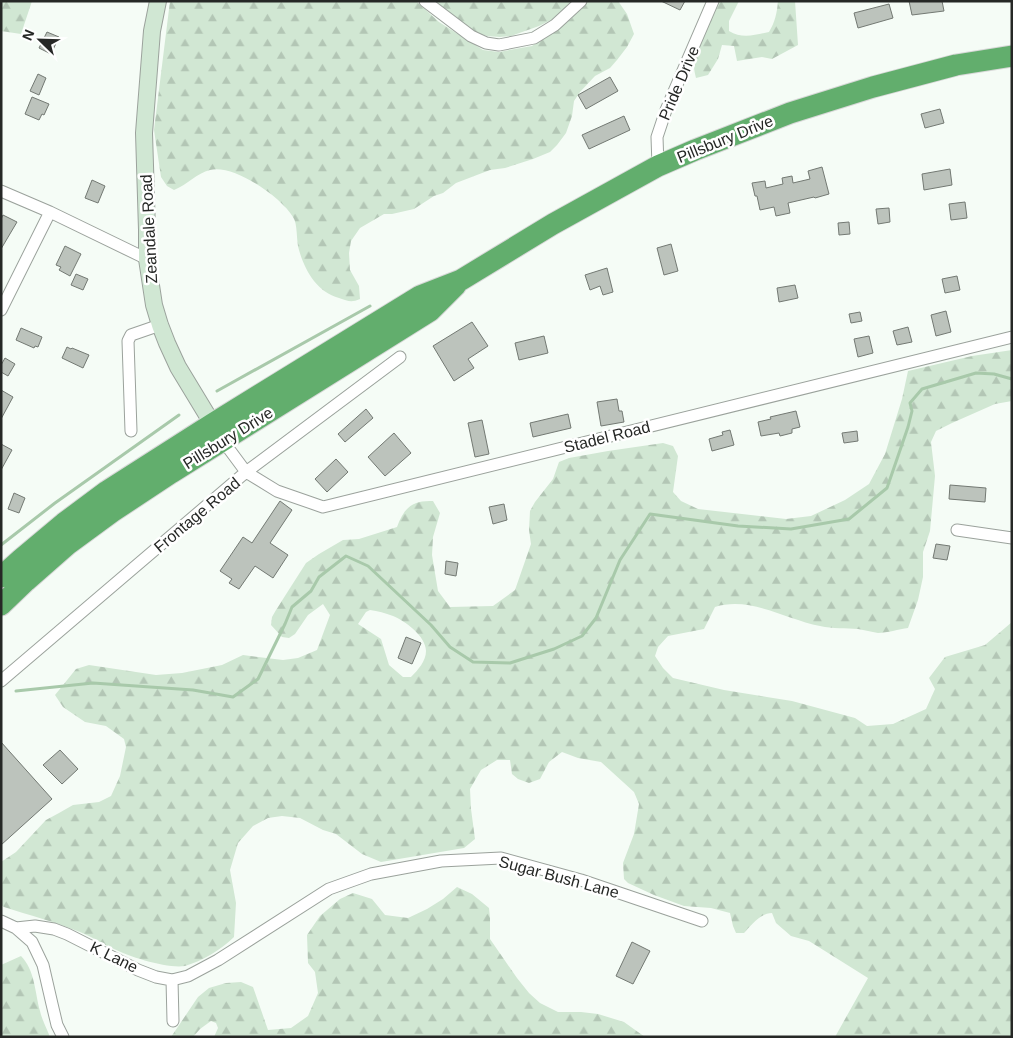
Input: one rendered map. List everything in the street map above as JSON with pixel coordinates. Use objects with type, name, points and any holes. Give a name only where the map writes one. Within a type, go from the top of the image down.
[{"type":"highway","name":"Pillsbury Drive","points":[[1,605],[67,545],[218,433],[420,296],[461,280],[553,224],[658,166],[790,113],[873,87],[956,66],[1012,56]]},
{"type":"highway","name":"Pillsbury Drive","points":[[1,577],[64,523],[107,491],[218,433]]},
{"type":"main road","name":"Zeandale Road","points":[[158,1],[152,31],[144,133],[147,259],[154,305],[167,343],[178,367],[218,433]]},
{"type":"street","points":[[425,1],[471,36],[486,43],[499,44],[534,38],[555,25],[581,1]]},
{"type":"street","name":"Pride Drive","points":[[658,166],[657,137],[666,110],[713,1]]},
{"type":"street","points":[[1,191],[50,212],[147,259]]},
{"type":"street","points":[[1,310],[50,212]]},
{"type":"street","points":[[131,431],[128,341],[131,335],[136,332],[160,325]]},
{"type":"street","name":"Stadel Road","points":[[218,433],[246,472],[277,491],[323,507],[1012,337]]},
{"type":"street","name":"Frontage Road","points":[[1,681],[246,472],[400,357]]},
{"type":"street","points":[[957,530],[1012,538]]},
{"type":"street","name":"Sugar Bush Lane","points":[[172,980],[188,976],[218,960],[329,889],[371,874],[441,861],[501,858],[581,880],[702,920]]},
{"type":"street","points":[[1,921],[16,928],[32,942],[43,966],[57,1024],[63,1037]]},
{"type":"street","name":"K Lane","points":[[16,928],[36,926],[54,929],[138,970],[156,977],[172,980]]},
{"type":"street","points":[[172,980],[173,1021]]},
{"type":"green space","points":[[1,1],[32,1],[21,34],[1,31]]},
{"type":"green space","points":[[170,1],[416,1],[439,22],[483,50],[499,52],[532,46],[571,19],[588,1],[618,1],[627,14],[634,34],[627,47],[610,68],[595,76],[580,92],[574,101],[572,116],[566,133],[550,152],[505,168],[490,170],[456,183],[443,193],[434,196],[414,209],[384,214],[360,228],[351,241],[349,253],[350,270],[359,286],[360,299],[349,301],[324,291],[313,280],[308,273],[299,250],[296,224],[293,217],[278,200],[256,184],[244,177],[220,169],[210,170],[201,174],[174,190],[167,186],[161,177],[154,130]]},
{"type":"green space","points":[[430,1],[573,1],[557,17],[539,26],[511,36],[500,37],[487,36],[472,31]]},
{"type":"green space","points":[[719,1],[739,1],[729,21],[729,31],[749,36],[769,32],[773,25],[778,1],[795,1],[798,45],[772,59],[762,57],[737,61],[734,46],[722,45],[718,59],[708,75],[696,78],[694,66],[698,50]]},
{"type":"green space","points":[[1012,350],[1012,401],[995,404],[936,431],[931,442],[935,476],[930,531],[923,552],[923,577],[918,600],[908,628],[878,633],[858,629],[830,628],[807,623],[754,606],[728,604],[715,607],[704,629],[668,636],[658,647],[655,656],[673,678],[724,690],[792,701],[855,718],[867,726],[893,724],[926,709],[935,689],[929,678],[945,657],[985,645],[1012,622],[1012,1037],[835,1037],[868,978],[809,941],[791,936],[776,923],[772,913],[760,917],[744,933],[736,933],[730,913],[711,908],[684,906],[628,883],[624,879],[623,863],[634,834],[639,804],[634,792],[601,762],[578,758],[562,752],[549,762],[540,779],[529,783],[518,779],[512,774],[510,760],[497,760],[481,770],[470,789],[475,839],[464,848],[381,862],[362,854],[336,834],[323,830],[300,818],[282,816],[268,818],[253,826],[238,843],[230,870],[236,903],[234,937],[211,954],[185,966],[169,966],[139,959],[80,932],[1,905],[1,862],[16,852],[46,820],[73,805],[99,802],[111,796],[120,776],[126,747],[124,739],[106,726],[85,722],[63,707],[55,695],[76,669],[89,665],[156,675],[182,673],[222,665],[243,655],[283,660],[298,658],[317,650],[330,615],[323,604],[308,615],[295,634],[289,638],[282,637],[271,625],[272,617],[306,563],[343,540],[359,539],[397,527],[410,506],[426,501],[433,501],[440,513],[433,537],[432,555],[438,591],[450,607],[493,606],[515,590],[531,544],[529,530],[530,511],[553,479],[559,462],[569,458],[663,443],[673,446],[678,456],[673,492],[681,501],[698,509],[786,519],[811,516],[845,500],[869,484],[885,454],[902,399],[908,371],[972,356]],"holes":[[[370,610],[382,612],[403,621],[423,640],[426,651],[425,658],[411,677],[403,677],[389,665],[381,639],[358,624],[366,612]]]},
{"type":"green space","points":[[457,887],[472,894],[489,908],[490,939],[517,978],[540,1003],[558,1012],[598,1014],[624,1022],[645,1037],[214,1037],[218,1028],[216,1023],[211,1021],[193,1037],[171,1037],[198,997],[209,988],[226,983],[241,982],[253,987],[268,1030],[291,1028],[308,1016],[318,993],[315,972],[308,963],[307,935],[320,916],[340,899],[353,893],[372,899],[385,915],[408,918],[443,899]]},
{"type":"green space","points":[[21,956],[32,975],[41,1014],[50,1037],[1,1037],[1,965]]},
{"type":"building","points":[[661,1],[685,1],[680,10]]},
{"type":"building","points":[[909,1],[942,1],[944,11],[912,15]]},
{"type":"building","points":[[889,4],[893,18],[858,28],[854,13]]},
{"type":"building","points":[[47,32],[59,37],[51,54],[39,48]]},
{"type":"building","points":[[38,74],[46,78],[39,95],[30,91]]},
{"type":"building","points":[[610,77],[618,91],[586,109],[578,95]]},
{"type":"building","points":[[32,97],[49,104],[44,115],[42,114],[39,120],[25,114]]},
{"type":"building","points":[[940,109],[944,123],[925,128],[921,114]]},
{"type":"building","points":[[624,116],[630,130],[589,149],[582,135]]},
{"type":"building","points":[[822,167],[829,194],[788,203],[790,213],[776,216],[774,207],[760,210],[752,183],[765,181],[766,188],[783,184],[782,178],[792,176],[793,183],[810,179],[808,171]]},
{"type":"building","points":[[950,169],[952,185],[924,190],[922,174]]},
{"type":"building","points":[[92,180],[105,186],[98,203],[85,198]]},
{"type":"building","points":[[965,202],[967,218],[951,220],[949,204]]},
{"type":"building","points":[[889,208],[890,222],[878,224],[876,209]]},
{"type":"building","points":[[3,215],[17,222],[1,249],[1,219]]},
{"type":"building","points":[[849,222],[850,234],[839,235],[838,223]]},
{"type":"building","points":[[671,244],[678,271],[664,275],[657,248]]},
{"type":"building","points":[[65,246],[81,254],[70,276],[59,270],[61,267],[56,265]]},
{"type":"building","points":[[607,268],[613,292],[603,295],[600,286],[590,290],[585,275]]},
{"type":"building","points":[[76,274],[88,279],[83,290],[71,285]]},
{"type":"building","points":[[957,276],[960,290],[945,293],[942,279]]},
{"type":"building","points":[[795,285],[798,298],[779,302],[777,288]]},
{"type":"building","points":[[946,311],[951,332],[936,336],[931,315]]},
{"type":"building","points":[[860,312],[862,321],[851,323],[849,314]]},
{"type":"building","points":[[472,322],[488,346],[468,359],[474,368],[454,381],[433,346]]},
{"type":"building","points":[[908,327],[912,342],[897,345],[893,331]]},
{"type":"building","points":[[21,328],[42,337],[38,347],[35,346],[34,348],[16,340]]},
{"type":"building","points":[[544,336],[548,353],[519,360],[515,343]]},
{"type":"building","points":[[869,336],[873,353],[858,357],[854,339]]},
{"type":"building","points":[[67,347],[89,355],[83,368],[62,358]]},
{"type":"building","points":[[5,358],[15,364],[8,376],[1,372],[1,365]]},
{"type":"building","points":[[1,390],[13,397],[1,419]]},
{"type":"building","points":[[617,399],[619,411],[622,411],[624,422],[601,426],[597,402]]},
{"type":"building","points":[[366,409],[373,418],[345,442],[338,434]]},
{"type":"building","points":[[796,411],[800,427],[792,429],[792,433],[780,436],[779,433],[761,436],[758,422]]},
{"type":"building","points":[[568,414],[571,428],[533,437],[530,423]]},
{"type":"building","points":[[482,420],[489,454],[475,457],[468,423]]},
{"type":"building","points":[[730,430],[734,445],[712,451],[709,439],[723,435],[722,432]]},
{"type":"building","points":[[857,431],[858,441],[844,443],[842,433]]},
{"type":"building","points":[[394,433],[411,453],[385,476],[368,457]]},
{"type":"building","points":[[1,444],[12,450],[1,470]]},
{"type":"building","points":[[336,459],[348,472],[327,492],[315,479]]},
{"type":"building","points":[[950,485],[986,488],[985,502],[949,499]]},
{"type":"building","points":[[14,493],[25,498],[19,513],[8,509]]},
{"type":"building","points":[[280,501],[292,510],[270,543],[288,555],[273,578],[255,566],[239,589],[229,583],[232,579],[220,571],[243,537],[252,543]]},
{"type":"building","points":[[504,504],[507,520],[493,524],[489,507]]},
{"type":"building","points":[[936,544],[950,546],[947,560],[933,558]]},
{"type":"building","points":[[446,561],[458,563],[456,576],[445,574]]},
{"type":"building","points":[[406,637],[421,643],[412,664],[398,658]]},
{"type":"building","points":[[1,742],[52,799],[1,845]]},
{"type":"building","points":[[60,750],[78,769],[62,784],[43,765]]},
{"type":"building","points":[[632,942],[650,951],[633,984],[616,976]]},
{"type":"waterway","points":[[217,391],[370,306]]},
{"type":"waterway","points":[[16,691],[93,683],[193,690],[233,697],[258,679],[292,607],[311,591],[319,577],[346,556],[368,566],[431,625],[450,647],[473,662],[510,663],[554,649],[582,636],[596,618],[620,560],[650,514],[738,526],[791,529],[849,519],[887,488],[908,427],[912,411],[910,403],[922,389],[976,373],[994,374],[1012,379]]},
{"type":"waterway","points":[[1,545],[55,503],[179,415]]}]
